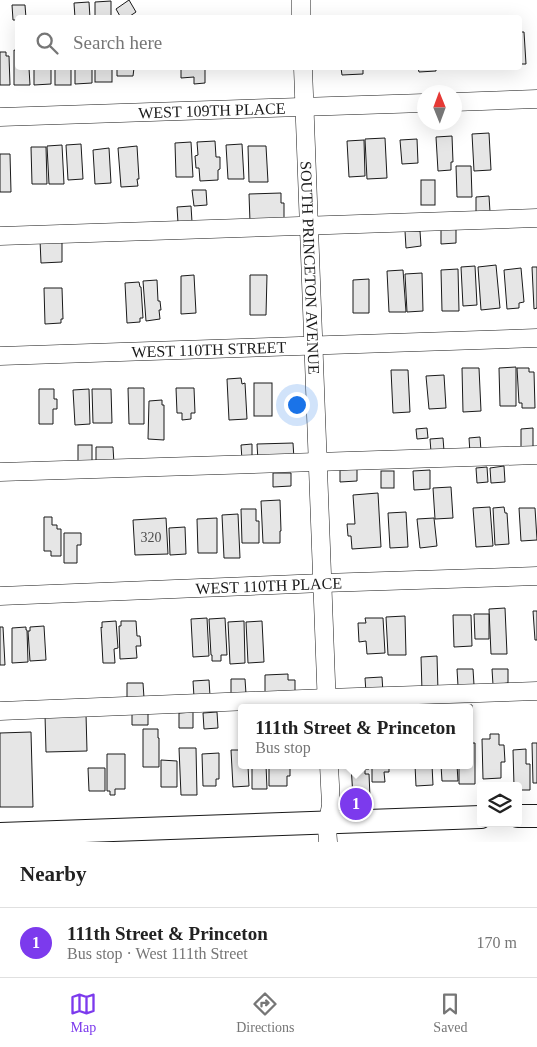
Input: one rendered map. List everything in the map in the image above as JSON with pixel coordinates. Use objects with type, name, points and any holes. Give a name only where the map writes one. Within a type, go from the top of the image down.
[{"type":"main road","points":[[522,816],[537,816]]},
{"type":"main road","points":[[0,834],[328,832],[477,818]]},
{"type":"street","points":[[301,0],[302,15]]},
{"type":"street","name":"SOUTH PRINCETON AVENUE","points":[[304,70],[327,703]]},
{"type":"street","points":[[462,102],[537,99]]},
{"type":"street","name":"WEST 109TH PLACE","points":[[0,117],[417,103]]},
{"type":"street","points":[[0,236],[537,218]]},
{"type":"street","name":"WEST 110TH STREET","points":[[0,356],[537,338]]},
{"type":"street","points":[[0,472],[537,455]]},
{"type":"street","name":"WEST 110TH PLACE","points":[[0,596],[537,576]]},
{"type":"street","points":[[286,704],[537,691]]},
{"type":"street","points":[[0,711],[238,705]]},
{"type":"street","points":[[328,832],[331,805],[330,769]]},
{"type":"building","points":[[129,0],[136,12],[132,15],[119,15],[116,9]]},
{"type":"building","points":[[111,1],[111,15],[95,15],[95,2]]},
{"type":"building","points":[[89,2],[90,15],[75,15],[74,3]]},
{"type":"building","points":[[12,5],[25,5],[26,15],[15,15],[15,20],[13,20]]},
{"type":"building","points":[[522,32],[524,32],[526,64],[522,64]]},
{"type":"building","points":[[14,50],[15,70],[29,70],[30,85],[14,85]]},
{"type":"building","points":[[0,52],[6,52],[6,56],[9,56],[10,85],[0,85]]},
{"type":"building","points":[[34,70],[51,70],[51,84],[34,85]]},
{"type":"building","points":[[55,70],[71,70],[71,85],[55,85]]},
{"type":"building","points":[[75,70],[92,70],[92,83],[75,84]]},
{"type":"building","points":[[95,70],[112,70],[112,82],[95,82]]},
{"type":"building","points":[[117,70],[134,70],[133,76],[117,76]]},
{"type":"building","points":[[181,70],[205,70],[205,83],[194,84],[194,77],[181,78]]},
{"type":"building","points":[[341,70],[363,70],[363,74],[342,75]]},
{"type":"building","points":[[418,70],[436,70],[436,71],[419,72]]},
{"type":"building","points":[[489,133],[491,170],[474,171],[472,134]]},
{"type":"building","points":[[452,136],[453,162],[451,162],[451,170],[438,171],[436,137]]},
{"type":"building","points":[[385,138],[387,178],[367,179],[365,139]]},
{"type":"building","points":[[417,139],[418,163],[402,164],[400,140]]},
{"type":"building","points":[[364,140],[365,176],[349,177],[347,141]]},
{"type":"building","points":[[215,141],[216,157],[220,157],[218,180],[200,181],[199,168],[196,168],[195,156],[198,155],[197,142]]},
{"type":"building","points":[[191,142],[193,177],[176,177],[175,143]]},
{"type":"building","points":[[81,144],[83,179],[68,180],[66,145]]},
{"type":"building","points":[[242,144],[244,179],[228,179],[226,145]]},
{"type":"building","points":[[62,145],[64,184],[49,184],[47,146]]},
{"type":"building","points":[[137,146],[138,186],[121,187],[118,148]]},
{"type":"building","points":[[248,146],[266,146],[268,182],[249,182]]},
{"type":"building","points":[[31,147],[46,147],[47,184],[32,184]]},
{"type":"building","points":[[109,148],[111,183],[95,184],[93,150]]},
{"type":"building","points":[[0,154],[10,154],[11,192],[0,192]]},
{"type":"building","points":[[456,166],[471,166],[472,197],[457,197]]},
{"type":"building","points":[[421,180],[435,180],[435,205],[421,205]]},
{"type":"building","points":[[192,190],[206,190],[207,205],[194,206]]},
{"type":"building","points":[[281,193],[281,203],[284,203],[284,221],[250,222],[249,194]]},
{"type":"building","points":[[489,196],[490,212],[476,213],[476,197]]},
{"type":"building","points":[[191,206],[192,222],[178,223],[177,207]]},
{"type":"building","points":[[441,227],[456,227],[456,243],[441,244]]},
{"type":"building","points":[[405,231],[420,231],[421,246],[406,248]]},
{"type":"building","points":[[40,240],[62,240],[62,262],[41,263]]},
{"type":"building","points":[[496,265],[500,308],[481,310],[478,267]]},
{"type":"building","points":[[475,266],[477,305],[463,306],[461,267]]},
{"type":"building","points":[[532,267],[537,267],[537,308],[534,309]]},
{"type":"building","points":[[521,268],[524,302],[519,303],[519,308],[507,309],[504,270]]},
{"type":"building","points":[[458,269],[459,311],[442,311],[441,270]]},
{"type":"building","points":[[403,270],[406,312],[389,312],[387,271]]},
{"type":"building","points":[[422,273],[423,311],[407,312],[405,274]]},
{"type":"building","points":[[194,275],[196,313],[181,314],[181,276]]},
{"type":"building","points":[[250,275],[267,275],[266,315],[250,315]]},
{"type":"building","points":[[369,279],[369,313],[353,313],[353,280]]},
{"type":"building","points":[[157,280],[158,301],[160,301],[161,310],[159,310],[160,319],[146,321],[143,281]]},
{"type":"building","points":[[139,282],[143,318],[140,318],[140,322],[127,323],[125,283]]},
{"type":"building","points":[[44,288],[62,288],[63,319],[61,319],[61,323],[45,324]]},
{"type":"building","points":[[516,367],[516,406],[500,406],[499,368]]},
{"type":"building","points":[[462,368],[479,368],[481,411],[463,412]]},
{"type":"building","points":[[517,368],[529,368],[529,372],[534,372],[535,408],[522,408],[522,403],[519,403]]},
{"type":"building","points":[[391,370],[408,370],[410,412],[393,413]]},
{"type":"building","points":[[444,375],[446,408],[429,409],[426,376]]},
{"type":"building","points":[[241,378],[242,384],[245,383],[247,419],[229,420],[227,379]]},
{"type":"building","points":[[254,383],[272,383],[272,416],[254,416]]},
{"type":"building","points":[[128,388],[144,388],[144,424],[129,424]]},
{"type":"building","points":[[176,388],[194,388],[195,413],[191,413],[191,419],[182,420],[182,413],[177,413]]},
{"type":"building","points":[[39,389],[54,389],[57,409],[53,409],[53,424],[39,424]]},
{"type":"building","points":[[89,389],[90,424],[75,425],[73,390]]},
{"type":"building","points":[[92,389],[111,389],[112,423],[93,423]]},
{"type":"building","points":[[162,400],[162,405],[164,405],[164,440],[148,439],[149,401]]},
{"type":"building","points":[[427,428],[428,438],[417,439],[416,429]]},
{"type":"building","points":[[533,428],[533,449],[521,449],[521,429]]},
{"type":"building","points":[[480,437],[481,451],[470,453],[469,438]]},
{"type":"building","points":[[443,438],[444,451],[431,452],[430,439]]},
{"type":"building","points":[[293,443],[294,459],[258,461],[257,444]]},
{"type":"building","points":[[252,444],[252,460],[242,460],[241,445]]},
{"type":"building","points":[[78,445],[92,445],[92,466],[78,466]]},
{"type":"building","points":[[96,447],[113,447],[114,464],[96,465]]},
{"type":"building","points":[[504,466],[505,482],[491,483],[490,468]]},
{"type":"building","points":[[487,467],[488,482],[477,483],[476,468]]},
{"type":"building","points":[[357,469],[357,481],[340,482],[340,470]]},
{"type":"building","points":[[430,470],[430,489],[414,490],[413,471]]},
{"type":"building","points":[[381,471],[394,471],[394,488],[381,488]]},
{"type":"building","points":[[273,473],[291,473],[291,486],[273,487]]},
{"type":"building","points":[[451,487],[453,518],[435,519],[433,488]]},
{"type":"building","points":[[378,493],[381,547],[352,549],[351,536],[348,536],[347,524],[355,524],[353,495]]},
{"type":"building","points":[[280,500],[280,543],[263,543],[261,501]]},
{"type":"building","points":[[490,507],[493,546],[476,547],[473,508]]},
{"type":"building","points":[[504,507],[505,513],[507,513],[509,544],[495,545],[493,508]]},
{"type":"building","points":[[519,508],[535,508],[537,540],[521,541]]},
{"type":"building","points":[[241,509],[256,509],[256,521],[259,521],[259,543],[242,543]]},
{"type":"building","points":[[406,512],[408,547],[390,548],[388,513]]},
{"type":"building","points":[[238,514],[240,558],[224,558],[222,515]]},
{"type":"building","points":[[44,517],[52,517],[52,525],[57,525],[57,529],[61,529],[61,556],[51,556],[51,551],[44,551]]},
{"type":"building","points":[[166,518],[168,554],[135,555],[133,520]]},
{"type":"building","points":[[217,518],[217,553],[198,553],[197,519]]},
{"type":"building","points":[[434,518],[437,546],[420,548],[417,519]]},
{"type":"building","points":[[185,527],[186,554],[170,555],[169,528]]},
{"type":"building","points":[[64,533],[81,533],[81,545],[77,545],[77,563],[64,563]]},
{"type":"building","points":[[505,608],[507,654],[491,654],[489,609]]},
{"type":"building","points":[[533,611],[537,611],[537,640],[535,640]]},
{"type":"building","points":[[474,614],[489,614],[489,639],[475,639]]},
{"type":"building","points":[[453,615],[471,615],[472,646],[454,647]]},
{"type":"building","points":[[405,616],[406,655],[388,655],[386,617]]},
{"type":"building","points":[[207,618],[209,656],[193,657],[191,619]]},
{"type":"building","points":[[225,618],[227,655],[221,655],[221,661],[212,661],[209,619]]},
{"type":"building","points":[[365,618],[383,618],[385,653],[367,654],[366,641],[359,642],[358,623],[366,623]]},
{"type":"building","points":[[116,621],[118,648],[114,649],[115,663],[103,663],[102,622]]},
{"type":"building","points":[[121,621],[136,621],[137,636],[140,636],[141,646],[136,646],[137,658],[120,659],[119,626],[121,626]]},
{"type":"building","points":[[244,621],[245,663],[230,664],[228,622]]},
{"type":"building","points":[[262,621],[264,662],[248,663],[246,622]]},
{"type":"building","points":[[44,626],[46,660],[30,661],[28,631],[30,631],[30,627]]},
{"type":"building","points":[[0,627],[3,627],[5,665],[0,665]]},
{"type":"building","points":[[26,627],[28,662],[12,663],[12,628]]},
{"type":"building","points":[[437,656],[438,691],[422,691],[421,657]]},
{"type":"building","points":[[457,669],[473,669],[474,685],[458,686]]},
{"type":"building","points":[[492,669],[508,669],[508,683],[493,685]]},
{"type":"building","points":[[288,674],[288,680],[295,680],[295,696],[265,697],[265,675]]},
{"type":"building","points":[[382,677],[383,693],[366,693],[365,678]]},
{"type":"building","points":[[231,679],[245,679],[246,694],[231,695]]},
{"type":"building","points":[[209,680],[210,696],[194,697],[193,681]]},
{"type":"building","points":[[127,683],[143,683],[144,698],[127,698]]},
{"type":"building","points":[[148,712],[148,725],[132,725],[132,713]]},
{"type":"building","points":[[193,712],[193,728],[179,728],[179,713]]},
{"type":"building","points":[[217,712],[218,728],[204,729],[203,713]]},
{"type":"building","points":[[86,714],[87,751],[46,752],[45,715]]},
{"type":"building","points":[[143,729],[158,729],[159,767],[143,767]]},
{"type":"building","points":[[31,732],[33,807],[0,807],[0,733]]},
{"type":"building","points":[[490,734],[499,734],[499,745],[504,745],[505,762],[501,762],[501,778],[483,779],[482,739],[490,739]]},
{"type":"building","points":[[473,743],[475,743],[475,784],[459,784],[459,769],[473,769]]},
{"type":"building","points":[[532,743],[537,743],[537,783],[533,783]]},
{"type":"building","points":[[179,748],[196,748],[197,795],[181,795]]},
{"type":"building","points":[[526,749],[526,764],[530,764],[530,790],[522,790],[522,782],[514,782],[513,750]]},
{"type":"building","points":[[231,750],[238,750],[238,769],[248,769],[249,786],[233,787]]},
{"type":"building","points":[[219,753],[219,779],[216,779],[216,786],[203,786],[202,754]]},
{"type":"building","points":[[107,754],[125,754],[125,789],[115,789],[115,795],[110,795],[110,791],[107,791]]},
{"type":"building","points":[[161,760],[177,761],[177,787],[161,787]]},
{"type":"building","points":[[88,768],[105,768],[105,791],[89,791]]},
{"type":"building","points":[[252,769],[266,769],[267,789],[252,789]]},
{"type":"building","points":[[269,769],[290,769],[290,776],[287,776],[287,786],[269,786]]},
{"type":"building","points":[[351,769],[365,769],[365,774],[369,774],[370,797],[353,797]]},
{"type":"building","points":[[372,769],[389,769],[389,772],[384,772],[385,782],[372,782]]},
{"type":"building","points":[[415,769],[432,769],[433,785],[416,786]]},
{"type":"building","points":[[441,769],[457,769],[458,781],[442,781]]},
{"type":"place","name":"111th Street & Princeton","points":[[356,804]]}]
